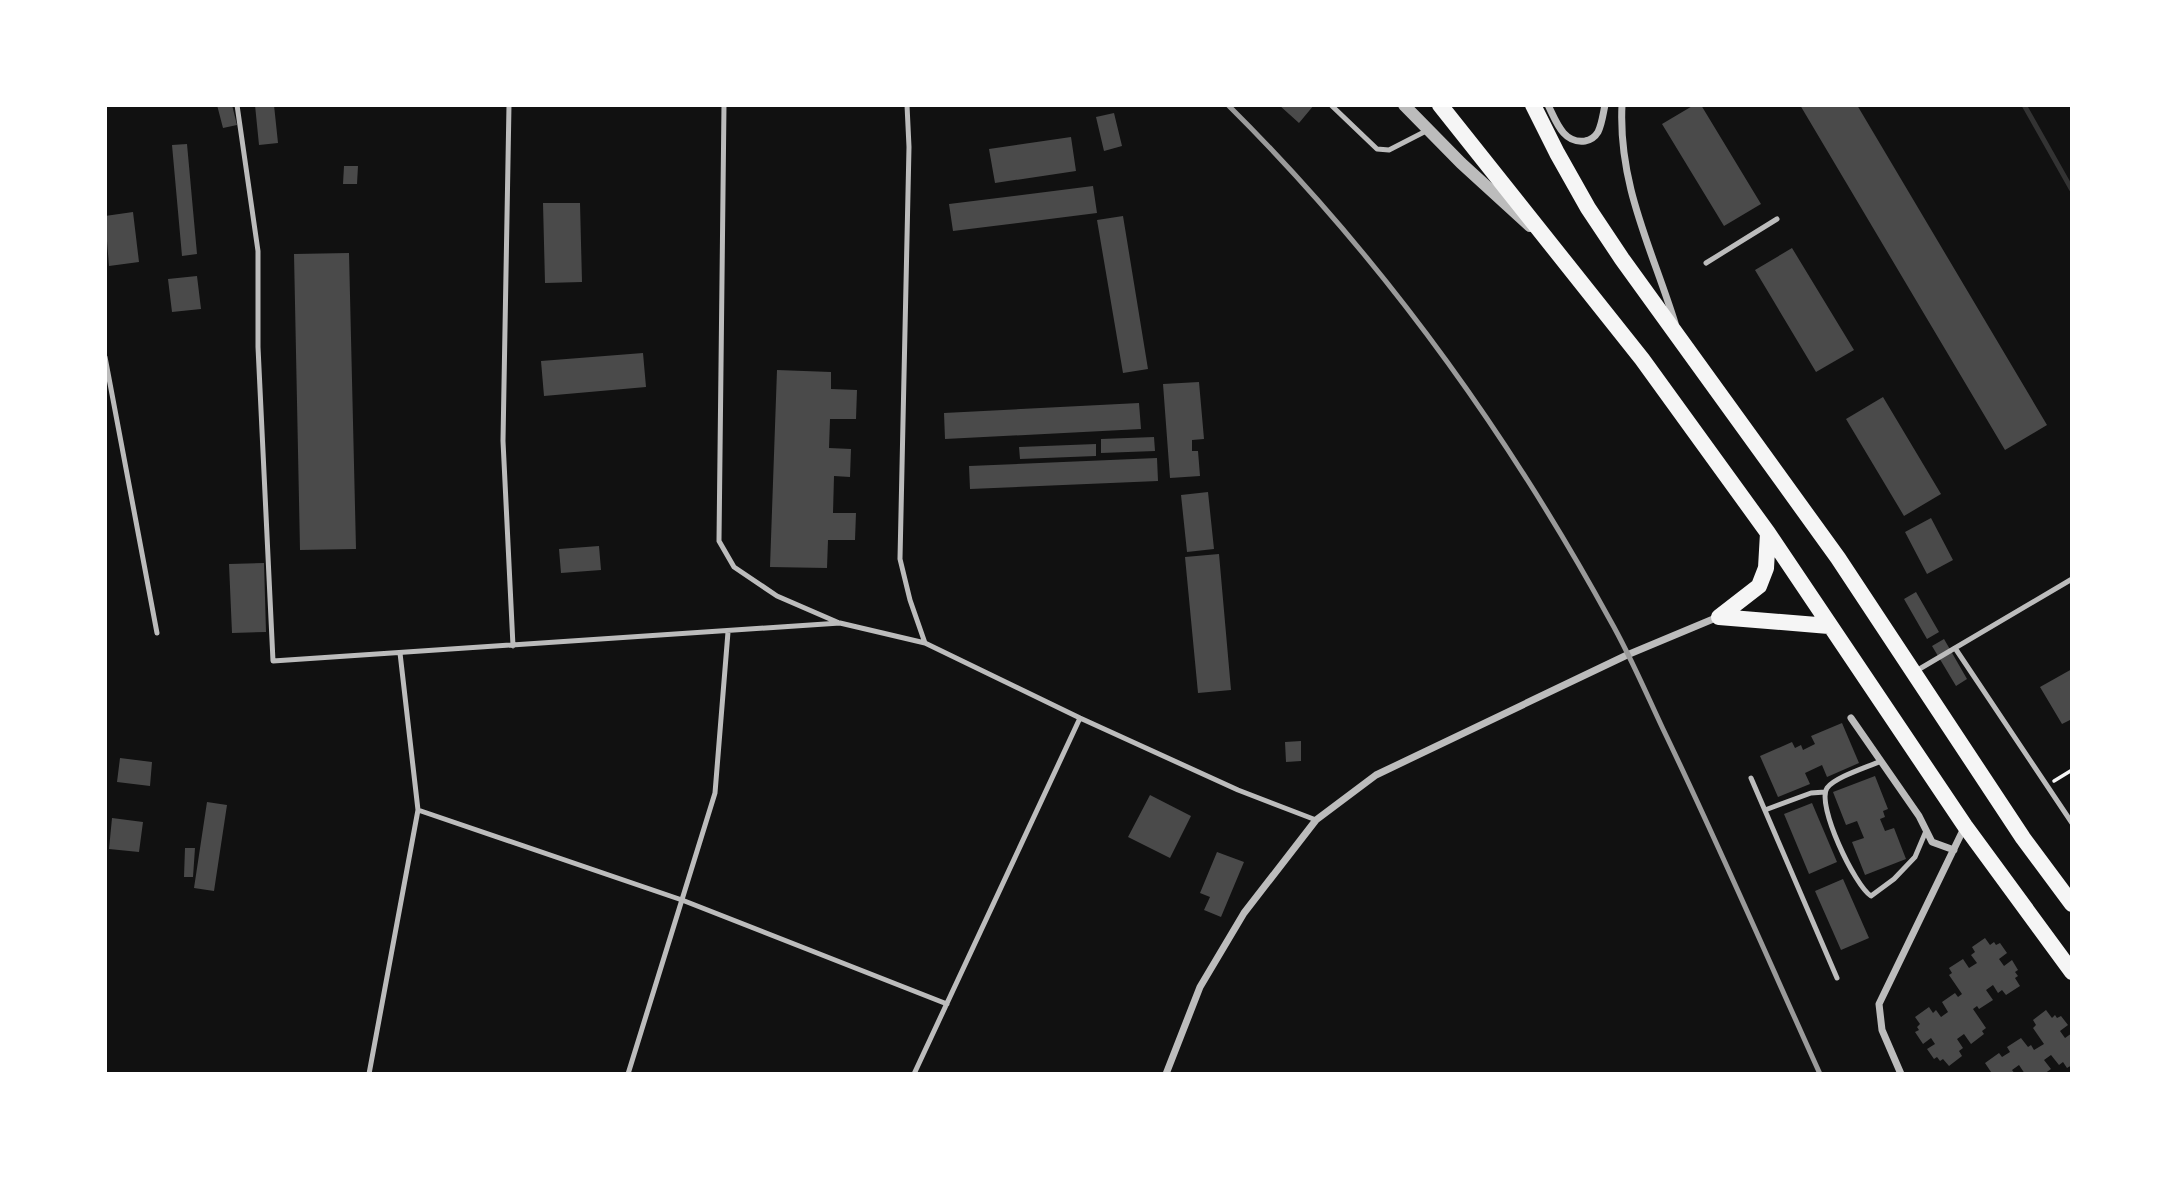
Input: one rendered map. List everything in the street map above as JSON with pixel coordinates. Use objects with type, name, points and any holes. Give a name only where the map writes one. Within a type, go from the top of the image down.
[{"type":"main road","points":[[1440,105],[1642,359],[1768,533],[1965,826],[2072,972]]},
{"type":"main road","points":[[1533,105],[1588,208],[1838,558],[2023,838],[2072,904]]},
{"type":"main road","points":[[1719,617],[1759,586],[1766,568],[1768,533]]},
{"type":"main road","points":[[1719,617],[1829,626]]},
{"type":"street","points":[[1404,105],[1469,172],[1548,242]]},
{"type":"street","points":[[1548,105],[1561,131],[1571,140],[1583,141],[1593,138],[1599,131],[1605,105]]},
{"type":"street","points":[[1622,105],[1621,126],[1629,187],[1639,226],[1680,337]]},
{"type":"street","points":[[1166,1074],[1200,987],[1244,913],[1316,820],[1376,775],[1627,655],[1719,617]]},
{"type":"street","points":[[1851,718],[1919,816],[1932,842],[1954,850]]},
{"type":"street","points":[[1901,1074],[1882,1030],[1879,1004],[1965,826]]},
{"type":"lane","points":[[237,105],[258,251],[258,347],[273,662],[840,623]]},
{"type":"lane","points":[[509,105],[503,441],[513,646]]},
{"type":"lane","points":[[724,105],[719,541],[734,567],[777,596],[840,623],[925,643],[1238,790],[1316,820]]},
{"type":"lane","points":[[907,105],[909,147],[900,559],[910,600],[925,643]]},
{"type":"lane","points":[[1331,105],[1377,149],[1389,150],[1428,130]]},
{"type":"lane","points":[[1706,263],[1777,219]]},
{"type":"lane","points":[[105,357],[156,633]]},
{"type":"lane","points":[[1913,672],[2072,579]]},
{"type":"lane","points":[[628,1074],[715,793],[728,632]]},
{"type":"lane","points":[[1955,648],[2072,823]]},
{"type":"lane","points":[[369,1074],[418,810],[400,653]]},
{"type":"lane","points":[[914,1074],[1080,718]]},
{"type":"lane","points":[[1881,761],[1834,781],[1825,792],[1825,806],[1842,850],[1864,892],[1871,896],[1894,879],[1915,857],[1927,831]]},
{"type":"lane","points":[[1751,778],[1837,978]]},
{"type":"lane","points":[[1765,810],[1811,793],[1825,792]]},
{"type":"lane","points":[[418,810],[681,900],[947,1004]]},
{"type":"path","points":[[2046,785],[2072,770]]},
{"type":"building","points":[[217,105],[232,105],[237,125],[223,128]]},
{"type":"building","points":[[255,105],[274,105],[278,143],[259,145]]},
{"type":"building","points":[[1279,105],[1314,105],[1299,123]]},
{"type":"building","points":[[1694,105],[1701,105],[1761,204],[1724,226],[1662,124]]},
{"type":"building","points":[[1800,105],[1857,105],[2047,425],[2005,450]]},
{"type":"building","points":[[1114,113],[1122,146],[1104,151],[1096,117]]},
{"type":"building","points":[[1071,137],[1076,171],[995,183],[989,149]]},
{"type":"building","points":[[187,144],[197,254],[182,256],[172,145]]},
{"type":"building","points":[[344,166],[358,166],[357,184],[343,184]]},
{"type":"building","points":[[1093,186],[1097,213],[953,231],[949,204]]},
{"type":"building","points":[[543,203],[580,203],[582,282],[545,283]]},
{"type":"building","points":[[133,212],[139,262],[109,266],[105,216]]},
{"type":"building","points":[[1123,216],[1148,369],[1123,373],[1097,220]]},
{"type":"building","points":[[1792,248],[1854,350],[1816,372],[1755,270]]},
{"type":"building","points":[[349,253],[356,549],[300,550],[294,254]]},
{"type":"building","points":[[197,276],[201,309],[172,312],[168,279]]},
{"type":"building","points":[[643,353],[646,387],[544,396],[541,361]]},
{"type":"building","points":[[777,370],[831,372],[831,389],[857,390],[856,419],[830,419],[829,448],[851,449],[850,477],[834,476],[833,513],[856,513],[855,540],[828,540],[827,568],[770,567]]},
{"type":"building","points":[[1199,382],[1204,439],[1192,440],[1192,451],[1198,451],[1200,476],[1170,478],[1163,384]]},
{"type":"building","points":[[1883,397],[1941,494],[1904,516],[1846,419]]},
{"type":"building","points":[[1139,403],[1141,429],[945,439],[944,413]]},
{"type":"building","points":[[1154,437],[1155,451],[1101,453],[1101,439]]},
{"type":"building","points":[[1096,444],[1096,456],[1020,459],[1019,447]]},
{"type":"building","points":[[1157,458],[1158,481],[970,489],[969,466]]},
{"type":"building","points":[[1208,492],[1214,549],[1187,552],[1181,495]]},
{"type":"building","points":[[1931,518],[1953,560],[1927,574],[1905,532]]},
{"type":"building","points":[[599,546],[601,570],[561,573],[559,549]]},
{"type":"building","points":[[1219,554],[1231,690],[1198,693],[1185,557]]},
{"type":"building","points":[[264,563],[266,632],[232,633],[229,564]]},
{"type":"building","points":[[1916,592],[1939,632],[1927,639],[1904,599]]},
{"type":"building","points":[[1944,639],[1967,679],[1956,686],[1932,646]]},
{"type":"building","points":[[2072,669],[2072,719],[2062,724],[2040,687]]},
{"type":"building","points":[[1842,723],[1859,763],[1827,777],[1822,765],[1805,773],[1810,784],[1778,797],[1760,756],[1792,742],[1795,748],[1801,745],[1803,750],[1815,744],[1811,736]]},
{"type":"building","points":[[1301,741],[1301,761],[1286,762],[1285,742]]},
{"type":"building","points":[[120,758],[152,762],[150,786],[117,782]]},
{"type":"building","points":[[1875,776],[1888,809],[1883,811],[1885,817],[1880,819],[1885,831],[1894,828],[1906,859],[1865,875],[1852,842],[1864,838],[1857,821],[1846,825],[1833,792]]},
{"type":"building","points":[[1150,795],[1191,816],[1170,858],[1128,837]]},
{"type":"building","points":[[207,802],[227,805],[214,891],[194,888]]},
{"type":"building","points":[[1812,803],[1837,862],[1809,874],[1784,814]]},
{"type":"building","points":[[112,818],[143,822],[139,852],[109,849]]},
{"type":"building","points":[[185,848],[195,848],[193,877],[184,877]]},
{"type":"building","points":[[1217,852],[1244,862],[1221,917],[1204,910],[1210,897],[1200,893]]},
{"type":"building","points":[[1843,879],[1869,938],[1841,950],[1815,891]]},
{"type":"building","points":[[1985,938],[1990,945],[1994,942],[1996,945],[2000,943],[2007,953],[1999,959],[2004,966],[2012,960],[2018,970],[2015,972],[2018,976],[2015,978],[2020,986],[2006,995],[2002,990],[1998,993],[1993,985],[1986,990],[1993,1000],[1979,1009],[1977,1006],[1973,1009],[1986,1028],[1982,1031],[1984,1034],[1971,1044],[1964,1034],[1957,1039],[1963,1048],[1959,1051],[1962,1056],[1949,1066],[1943,1059],[1934,1059],[1927,1049],[1935,1044],[1931,1038],[1923,1044],[1915,1032],[1919,1030],[1917,1027],[1920,1024],[1915,1017],[1929,1007],[1933,1013],[1936,1010],[1941,1017],[1948,1012],[1942,1002],[1955,993],[1958,997],[1962,994],[1949,975],[1952,973],[1949,968],[1963,959],[1969,968],[1977,963],[1971,955],[1975,952],[1972,947]]},
{"type":"building","points":[[2046,1010],[2052,1018],[2055,1015],[2057,1018],[2061,1016],[2068,1025],[2060,1031],[2065,1038],[2072,1033],[2072,1065],[2067,1068],[2063,1062],[2059,1065],[2051,1055],[2044,1060],[2051,1069],[2044,1074],[2025,1074],[2019,1065],[2012,1070],[2015,1074],[1989,1074],[1991,1072],[1985,1063],[1999,1053],[2002,1057],[2010,1052],[2007,1047],[2021,1038],[2034,1050],[2044,1044],[2033,1028],[2036,1025],[2033,1020]]},
{"type":"waterway","points":[[2024,105],[2072,190]]},
{"type":"railway","points":[[1228,105],[1338,223],[1389,285],[1484,415],[1570,550],[1631,660],[1820,1074]]}]
